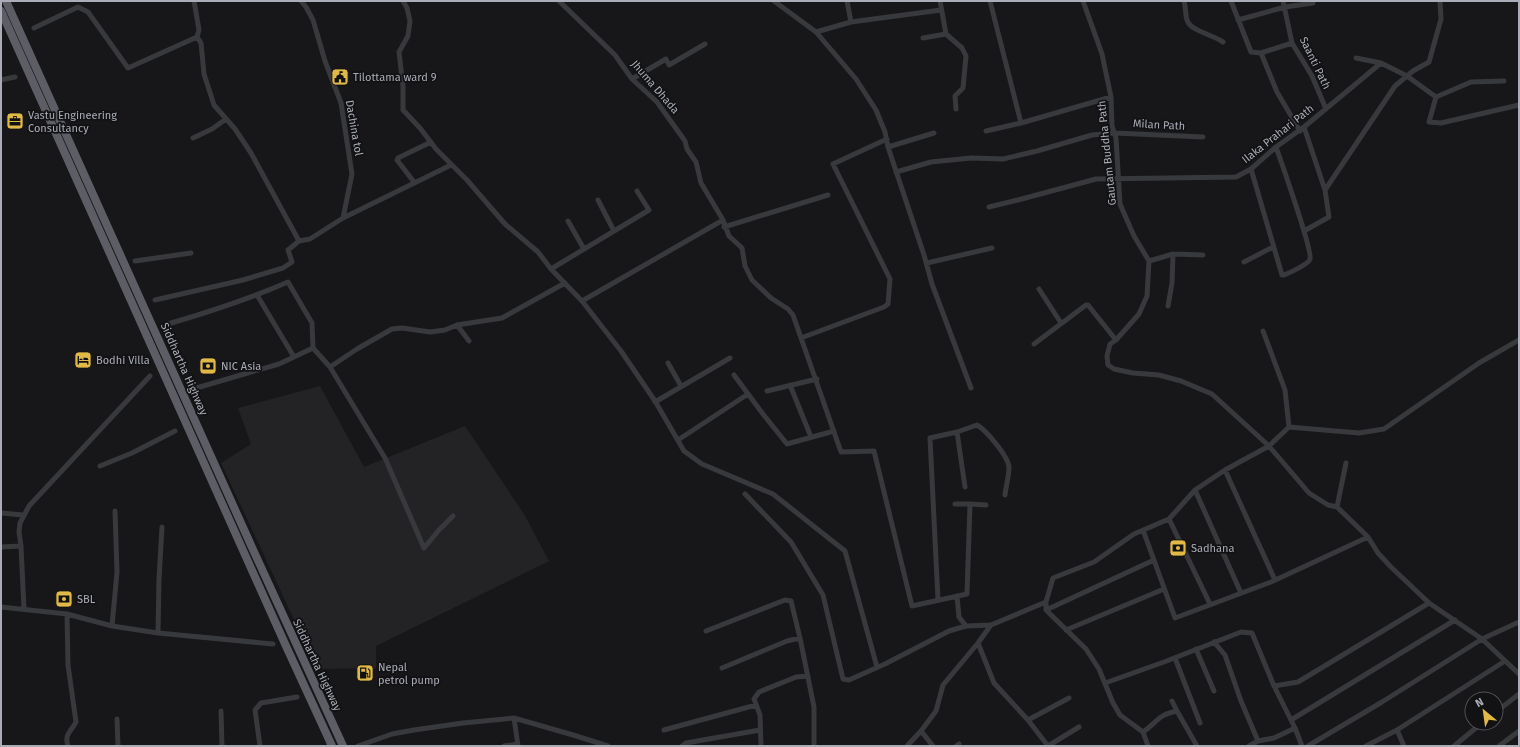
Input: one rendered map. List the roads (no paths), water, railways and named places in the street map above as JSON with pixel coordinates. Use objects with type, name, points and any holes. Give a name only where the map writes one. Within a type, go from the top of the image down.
[{"type":"highway","name":"Siddhartha Highway","points":[[6,1],[343,746]]},
{"type":"highway","name":"Siddhartha Highway","points":[[1,11],[332,746]]},
{"type":"street","points":[[194,1],[199,30],[197,37],[200,43],[204,74],[214,105],[235,129],[251,153],[299,240]]},
{"type":"street","name":"Dachina tol","points":[[301,1],[310,13],[313,20],[325,61],[341,103],[352,174],[344,218]]},
{"type":"street","points":[[403,1],[407,8],[410,21],[408,36],[399,52],[403,86],[403,110],[505,224],[538,252],[582,301],[621,351],[655,402],[684,451],[702,464],[773,494],[845,551],[877,667]]},
{"type":"street","name":"Jhuma Dhada","points":[[559,1],[615,55],[632,79],[657,102],[685,142],[696,162],[701,183],[722,220],[724,227],[729,236],[742,248],[745,266],[752,280],[771,298],[788,309],[793,315],[817,379],[841,452],[874,451],[912,606],[938,600]]},
{"type":"street","points":[[774,1],[816,32],[844,64],[876,110],[887,139],[896,172],[927,263],[932,284],[971,388]]},
{"type":"street","points":[[847,1],[851,22]]},
{"type":"street","points":[[940,1],[946,34],[962,48],[966,56],[963,88],[955,96],[956,109]]},
{"type":"street","points":[[990,1],[1021,123]]},
{"type":"street","name":"Gautam Buddha Path","points":[[1083,1],[1102,54],[1112,97],[1112,126],[1115,133],[1120,204],[1134,236],[1149,261]]},
{"type":"street","points":[[1184,1],[1187,21],[1194,29],[1218,38],[1223,42]]},
{"type":"street","points":[[1231,1],[1251,52],[1261,53],[1292,43]]},
{"type":"street","name":"Saanti Path","points":[[1283,1],[1292,43],[1312,76],[1326,109]]},
{"type":"street","points":[[1238,20],[1285,7],[1313,3],[1312,1]]},
{"type":"street","points":[[1325,190],[1395,86],[1413,70],[1429,62],[1441,19],[1440,1]]},
{"type":"street","points":[[34,28],[78,7],[88,12],[128,68],[197,37]]},
{"type":"street","points":[[816,32],[851,22],[941,10]]},
{"type":"street","points":[[923,38],[946,34]]},
{"type":"street","points":[[632,79],[666,59],[669,65],[705,44]]},
{"type":"street","points":[[1261,53],[1278,92],[1302,129],[1325,190],[1329,217],[1304,231]]},
{"type":"street","points":[[1356,58],[1381,63],[1407,76],[1436,97]]},
{"type":"street","name":"Ilaka Prahari Path","points":[[989,207],[1096,178],[1236,177],[1251,169],[1276,147],[1302,129],[1381,63]]},
{"type":"street","points":[[1,80],[16,77]]},
{"type":"street","points":[[1436,97],[1471,82],[1504,82]]},
{"type":"street","points":[[986,131],[1021,123],[1112,97]]},
{"type":"street","points":[[1436,97],[1429,122],[1441,123],[1519,105]]},
{"type":"street","points":[[193,138],[212,129],[226,119]]},
{"type":"street","points":[[888,147],[934,133]]},
{"type":"street","name":"Milan Path","points":[[896,172],[931,162],[971,158],[1004,159],[1092,135],[1115,133],[1203,137]]},
{"type":"street","points":[[801,338],[884,307],[888,304],[890,279],[833,164],[887,139]]},
{"type":"street","points":[[414,182],[397,160],[398,158],[431,142]]},
{"type":"street","points":[[1251,169],[1273,247],[1282,275],[1284,275],[1310,260],[1304,231],[1276,147]]},
{"type":"street","points":[[155,300],[243,280],[283,268],[292,262],[288,250],[299,240],[310,239],[344,218],[451,165]]},
{"type":"street","points":[[551,268],[648,210],[637,192]]},
{"type":"street","points":[[724,227],[828,195]]},
{"type":"street","points":[[598,200],[614,231]]},
{"type":"street","points":[[582,301],[722,220]]},
{"type":"street","points":[[568,221],[584,249]]},
{"type":"street","points":[[1244,262],[1273,247]]},
{"type":"street","points":[[927,263],[992,248]]},
{"type":"street","points":[[135,261],[191,253]]},
{"type":"street","points":[[1168,306],[1172,283],[1173,254]]},
{"type":"street","points":[[1203,255],[1173,254],[1149,261],[1147,296],[1139,314],[1116,340],[1110,344],[1107,356],[1108,365],[1114,369],[1133,373],[1159,375],[1186,383],[1212,394],[1269,446],[1309,493],[1328,505],[1337,507],[1368,537],[1390,566],[1429,603],[1482,639],[1519,674]]},
{"type":"street","points":[[168,324],[211,312],[288,282],[312,323],[313,348],[330,367],[385,458],[424,548],[453,516]]},
{"type":"street","points":[[330,367],[367,342],[392,329],[402,328],[430,332],[445,330],[457,325],[502,318],[565,283]]},
{"type":"street","points":[[1040,289],[1061,323]]},
{"type":"street","points":[[257,295],[294,356]]},
{"type":"street","points":[[1034,344],[1084,306],[1088,305],[1116,340]]},
{"type":"street","points":[[457,325],[469,340]]},
{"type":"street","points":[[1263,331],[1285,390],[1289,427]]},
{"type":"street","points":[[1148,746],[1143,732],[1120,715],[1113,703],[1099,669],[1086,649],[1046,610],[1046,602],[1053,578],[1094,562],[1134,534],[1169,519],[1196,490],[1225,470],[1269,446],[1289,427],[1359,433],[1384,429],[1479,363],[1519,340]]},
{"type":"street","points":[[193,389],[280,364],[313,348]]},
{"type":"street","points":[[655,402],[730,358]]},
{"type":"street","points":[[668,363],[681,386]]},
{"type":"street","points":[[734,375],[787,444],[834,430]]},
{"type":"street","points":[[24,609],[19,532],[23,515],[44,488],[150,376]]},
{"type":"street","points":[[767,391],[817,379]]},
{"type":"street","points":[[790,385],[811,437]]},
{"type":"street","points":[[678,440],[748,394]]},
{"type":"street","points":[[970,504],[966,594],[938,600],[930,438],[957,432],[977,425],[984,429],[1004,454],[1009,465],[1005,495]]},
{"type":"street","points":[[100,466],[132,453],[175,431]]},
{"type":"street","points":[[957,432],[965,487]]},
{"type":"street","points":[[1337,507],[1346,463]]},
{"type":"street","points":[[1225,470],[1276,580]]},
{"type":"street","points":[[1196,490],[1241,593]]},
{"type":"street","points":[[746,494],[791,542],[823,595],[843,679],[849,680],[950,631],[966,626],[991,625],[1046,602]]},
{"type":"street","points":[[955,504],[986,505]]},
{"type":"street","points":[[112,626],[117,572],[115,511]]},
{"type":"street","points":[[1,512],[23,515]]},
{"type":"street","points":[[1169,519],[1210,604]]},
{"type":"street","points":[[158,633],[162,527]]},
{"type":"street","points":[[1143,530],[1175,618],[1276,580],[1368,537]]},
{"type":"street","points":[[1,547],[21,546]]},
{"type":"street","points":[[1046,610],[1154,560]]},
{"type":"street","points":[[1066,630],[1164,589]]},
{"type":"street","points":[[958,596],[960,616],[966,626]]},
{"type":"street","points":[[706,631],[785,600],[791,601],[814,707],[814,746]]},
{"type":"street","points":[[1274,686],[1298,682],[1429,603]]},
{"type":"street","points":[[1,607],[67,614],[112,626],[158,633],[273,644]]},
{"type":"street","points":[[67,614],[68,665],[76,722],[68,734],[66,740],[68,746]]},
{"type":"street","points":[[1290,720],[1455,620]]},
{"type":"street","points":[[1308,746],[1382,702],[1482,639],[1519,622]]},
{"type":"street","points":[[907,746],[921,731],[936,711],[943,685],[991,625]]},
{"type":"street","points":[[1105,683],[1241,632],[1252,633],[1274,686],[1295,728],[1302,746]]},
{"type":"street","points":[[722,668],[787,641],[800,638]]},
{"type":"street","points":[[1214,642],[1225,655],[1241,701],[1258,741]]},
{"type":"street","points":[[978,643],[994,683],[1028,720],[1048,746],[1079,728]]},
{"type":"street","points":[[1196,649],[1214,691]]},
{"type":"street","points":[[1175,658],[1200,723]]},
{"type":"street","points":[[1366,746],[1397,730],[1505,661]]},
{"type":"street","points":[[761,746],[760,715],[754,699],[759,692],[796,677],[808,676]]},
{"type":"street","points":[[1504,706],[1519,694]]},
{"type":"street","points":[[260,746],[255,710],[257,705],[297,697]]},
{"type":"street","points":[[1028,720],[1068,698]]},
{"type":"street","points":[[1172,701],[1197,746]]},
{"type":"street","points":[[664,730],[756,705]]},
{"type":"street","points":[[221,711],[222,746]]},
{"type":"street","points":[[1143,732],[1152,726],[1161,716],[1177,711]]},
{"type":"street","points":[[504,746],[518,745],[514,718]]},
{"type":"street","points":[[358,746],[392,734],[414,730],[514,718],[608,746]]},
{"type":"street","points":[[116,719],[118,746]]},
{"type":"street","points":[[1249,746],[1258,741],[1274,738],[1295,728]]},
{"type":"street","points":[[682,746],[686,742],[760,730]]},
{"type":"street","points":[[1397,730],[1404,746]]},
{"type":"street","points":[[921,731],[933,746]]},
{"type":"street","points":[[1454,746],[1472,731]]},
{"type":"street","points":[[1500,746],[1519,732]]},
{"type":"place","name":"Tilottama ward 9","points":[[340,77]]},
{"type":"place","name":"Vastu Engineering Consultancy","points":[[15,121]]},
{"type":"place","name":"Bodhi Villa","points":[[83,360]]},
{"type":"place","name":"NIC Asia","points":[[208,366]]},
{"type":"place","name":"Sadhana","points":[[1178,548]]},
{"type":"place","name":"SBL","points":[[64,599]]},
{"type":"place","name":"Nepal petrol pump","points":[[365,673]]}]
